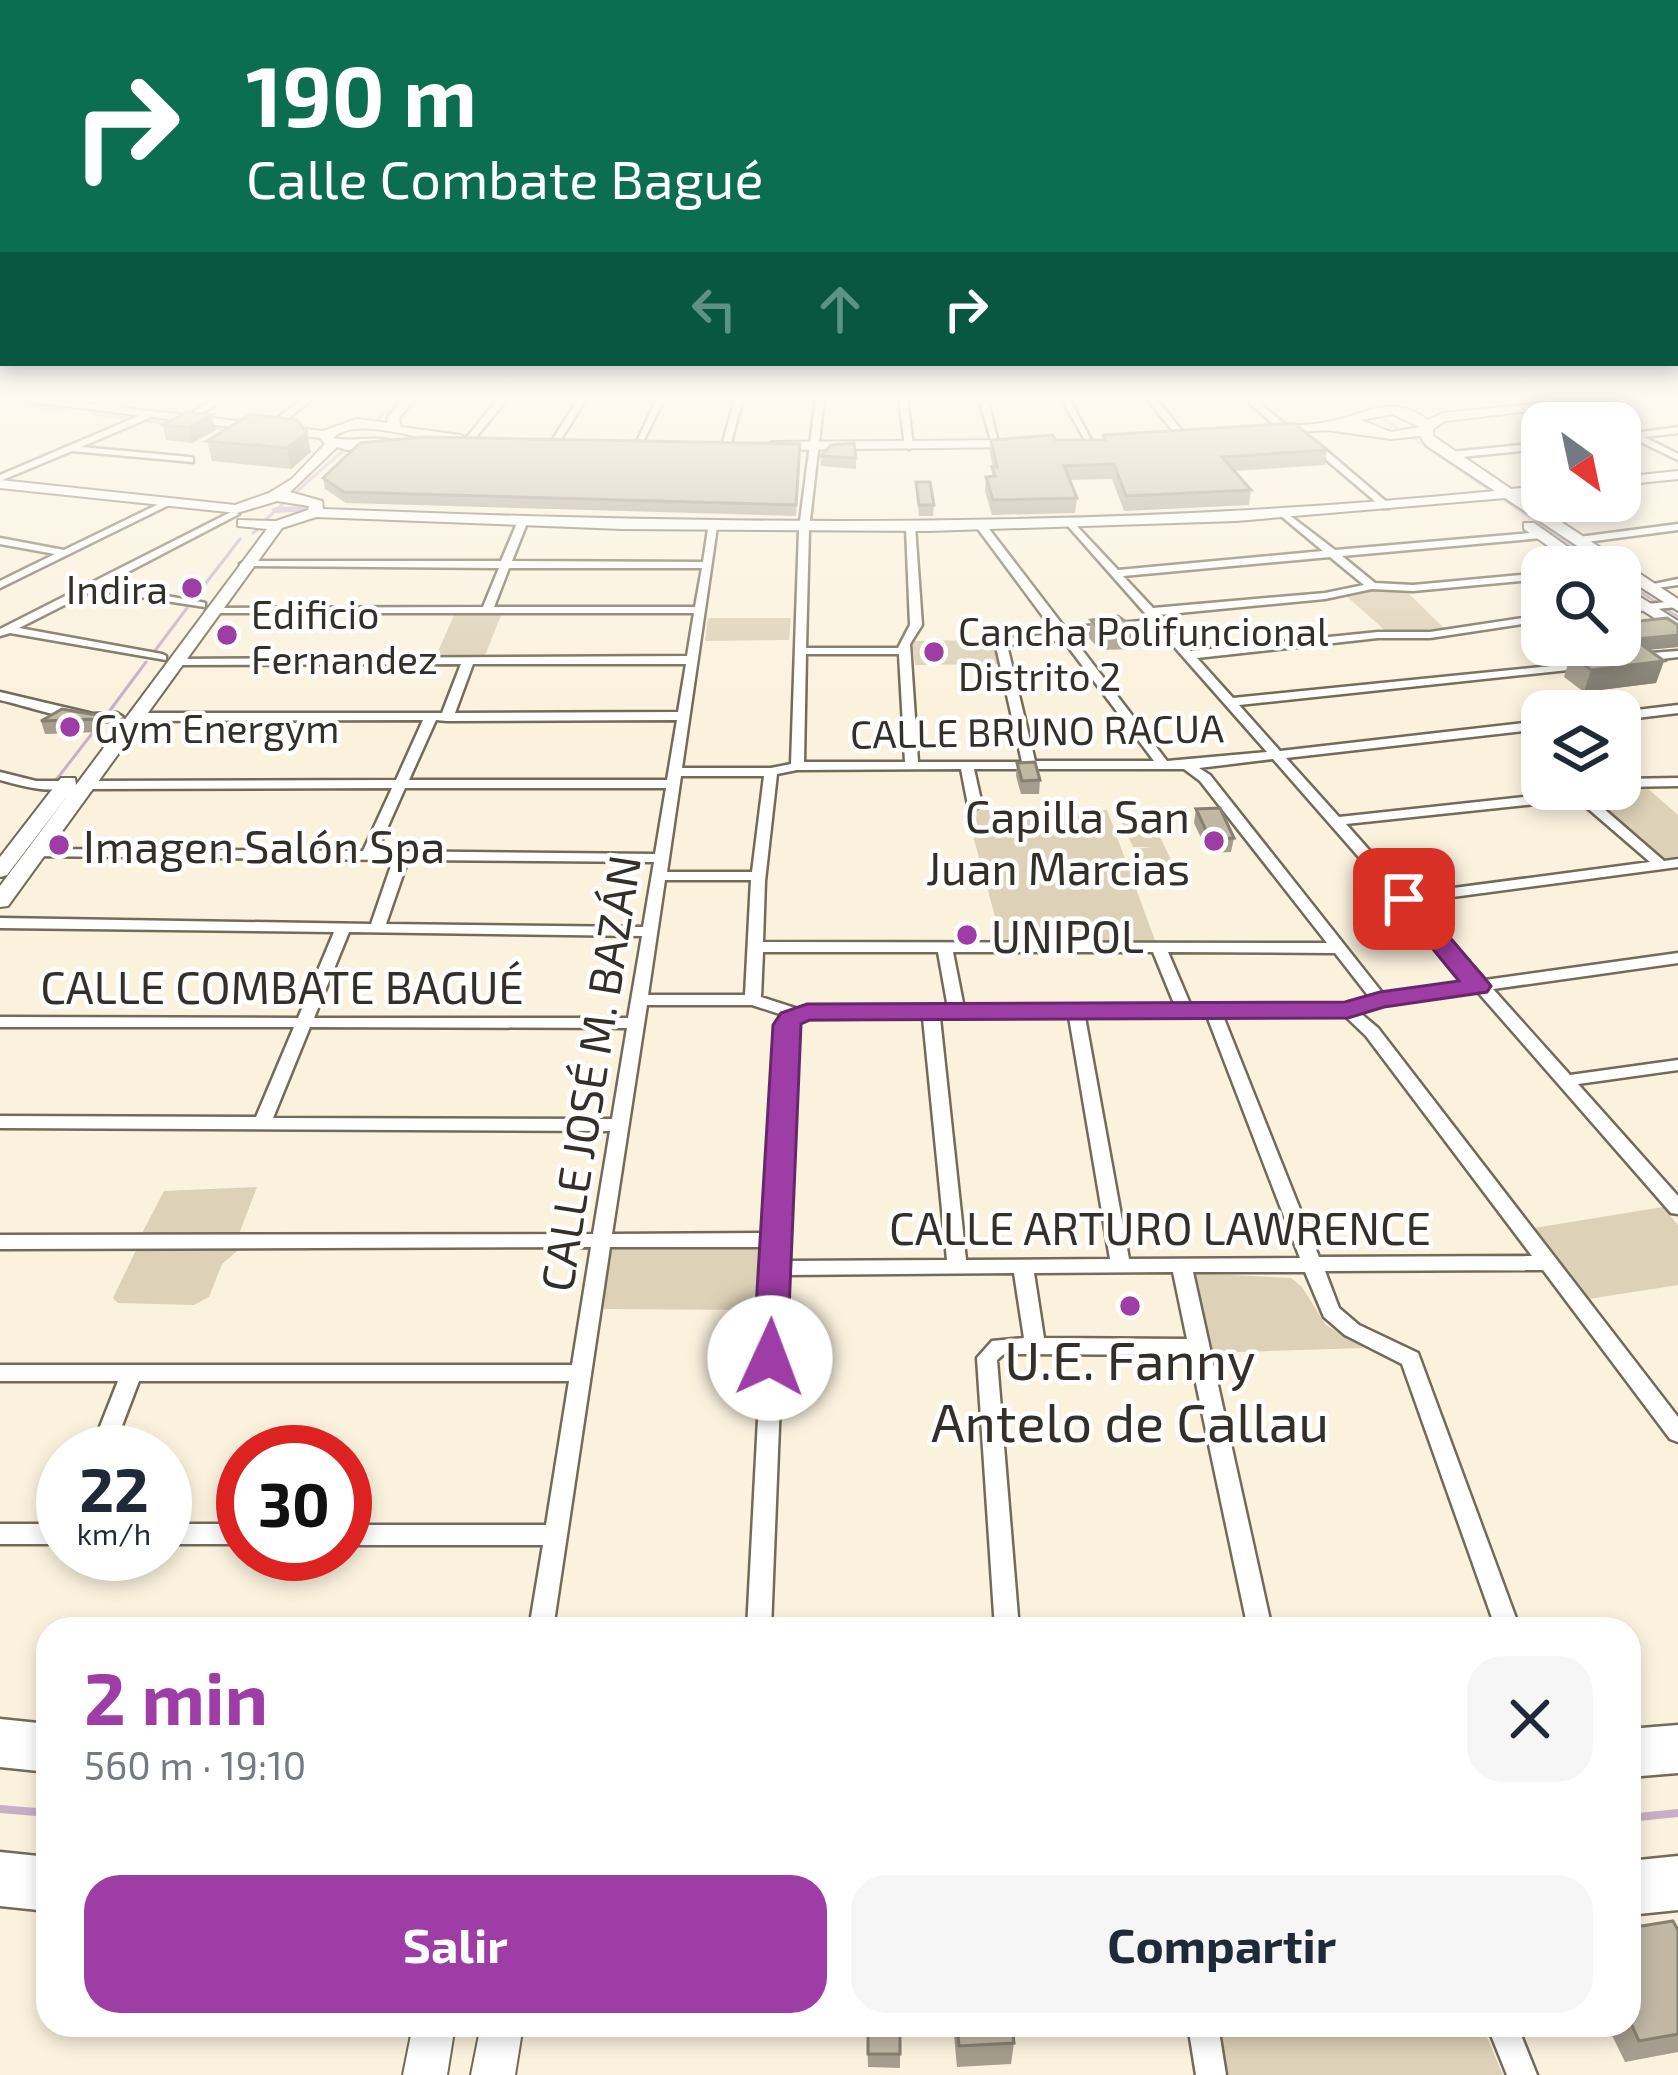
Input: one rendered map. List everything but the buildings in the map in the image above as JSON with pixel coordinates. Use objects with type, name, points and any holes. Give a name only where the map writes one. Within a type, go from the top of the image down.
[{"type":"highway","points":[[0,1743],[36,1747]]},
{"type":"highway","points":[[1641,1752],[1678,1749]]},
{"type":"highway","points":[[0,1880],[36,1883]]},
{"type":"highway","points":[[1641,1887],[1678,1883]]},
{"type":"main road","points":[[112,495],[277,525]]},
{"type":"main road","points":[[238,515],[276,495]]},
{"type":"main road","points":[[304,498],[307,495]]},
{"type":"main road","points":[[1478,495],[1558,546]]},
{"type":"main road","points":[[0,901],[35,854],[75,785],[206,608],[277,525],[315,512],[713,529],[982,527],[1284,514],[1509,495]]},
{"type":"main road","points":[[1517,495],[1649,586],[1678,628]]},
{"type":"main road","points":[[272,497],[304,498],[316,504],[315,512]]},
{"type":"main road","points":[[206,608],[247,539],[238,515]]},
{"type":"main road","points":[[0,890],[16,871],[3,864],[38,819],[75,785]]},
{"type":"main road","points":[[35,854],[28,848],[44,825],[38,819]]},
{"type":"main road","points":[[425,2075],[432,2037]]},
{"type":"main road","points":[[493,2075],[500,2037]]},
{"type":"street","points":[[797,766],[807,495]]},
{"type":"street","points":[[1372,495],[1386,506]]},
{"type":"street","points":[[0,585],[170,502]]},
{"type":"street","points":[[1284,514],[1372,586]]},
{"type":"street","points":[[4,631],[238,515]]},
{"type":"street","points":[[487,610],[522,523]]},
{"type":"street","points":[[1072,524],[1564,1082],[1668,1185],[1678,1208]]},
{"type":"street","points":[[982,527],[1165,766]]},
{"type":"street","points":[[1580,540],[1678,527]]},
{"type":"street","points":[[911,528],[916,625],[904,651],[912,766]]},
{"type":"street","name":"CALLE JOSÉ M. BAZÁN","points":[[544,1617],[713,529]]},
{"type":"street","points":[[1116,573],[1542,535]]},
{"type":"street","points":[[0,541],[65,553]]},
{"type":"street","points":[[245,564],[707,565]]},
{"type":"street","points":[[1030,766],[1001,642],[1372,586],[1413,588],[1521,578]]},
{"type":"street","points":[[1649,586],[1678,582]]},
{"type":"street","points":[[90,586],[206,608],[700,610]]},
{"type":"street","points":[[1188,655],[1378,635],[1430,635],[1521,622]]},
{"type":"street","points":[[4,631],[168,660],[692,660]]},
{"type":"street","points":[[799,652],[904,651]]},
{"type":"street","points":[[1230,702],[1678,654]]},
{"type":"street","points":[[368,856],[399,785],[468,661]]},
{"type":"street","points":[[0,696],[93,718],[683,716]]},
{"type":"street","points":[[1641,713],[1678,709]]},
{"type":"street","name":"CALLE BRUNO RACUA","points":[[0,776],[36,785],[399,785],[674,778],[797,766],[1165,766],[1521,727]]},
{"type":"street","points":[[1187,765],[1205,778],[1380,1000]]},
{"type":"street","points":[[967,766],[975,805]]},
{"type":"street","points":[[753,1000],[759,876],[771,772]]},
{"type":"street","points":[[1641,783],[1678,782]]},
{"type":"street","points":[[1336,821],[1521,801]]},
{"type":"street","points":[[1598,810],[1669,864]]},
{"type":"street","points":[[35,854],[402,856],[759,876]]},
{"type":"street","points":[[377,928],[402,856]]},
{"type":"street","points":[[1404,899],[1669,864]]},
{"type":"street","points":[[0,923],[650,932]]},
{"type":"street","points":[[262,1124],[343,928]]},
{"type":"street","points":[[757,947],[1341,948]]},
{"type":"street","points":[[946,949],[957,1014]]},
{"type":"street","points":[[1159,949],[1185,1011]]},
{"type":"street","points":[[639,1000],[753,1000],[797,1014],[1348,1010],[1380,1000],[1678,958]]},
{"type":"street","points":[[1348,1010],[1372,1032],[1678,1432]]},
{"type":"street","points":[[1214,1011],[1313,1267],[1340,1322],[1411,1359],[1504,1617]]},
{"type":"street","points":[[1076,1012],[1121,1267]]},
{"type":"street","points":[[759,1617],[786,1025],[797,1014]]},
{"type":"street","points":[[931,1014],[957,1268]]},
{"type":"street","name":"CALLE COMBATE BAGUÉ","points":[[0,1022],[636,1023]]},
{"type":"street","points":[[1564,1082],[1678,1065]]},
{"type":"street","points":[[0,1122],[620,1125]]},
{"type":"street","points":[[0,1242],[775,1240]]},
{"type":"street","name":"CALLE ARTURO LAWRENCE","points":[[774,1268],[1546,1263]]},
{"type":"street","points":[[1023,1267],[1035,1345]]},
{"type":"street","points":[[1182,1268],[1257,1617]]},
{"type":"street","points":[[1006,1617],[987,1358],[999,1346],[1198,1347]]},
{"type":"street","points":[[0,1372],[581,1373]]},
{"type":"street","points":[[111,1425],[131,1373]]},
{"type":"street","points":[[0,1534],[36,1534]]},
{"type":"street","points":[[372,1534],[556,1535]]},
{"type":"street","points":[[1205,2037],[1210,2075]]},
{"type":"street","points":[[1507,2037],[1522,2075]]},
{"type":"shaded area","points":[[1366,589],[1406,591],[1444,628],[1388,633],[1345,595]]},
{"type":"shaded area","points":[[455,613],[502,613],[484,658],[435,658]]},
{"type":"shaded area","points":[[708,618],[791,618],[789,640],[705,641]]},
{"type":"shaded area","points":[[993,640],[999,664],[915,665],[912,641]]},
{"type":"shaded area","points":[[1641,788],[1678,815],[1678,856],[1655,860],[1597,810],[1641,810]]},
{"type":"shaded area","points":[[966,810],[1107,810],[1156,943],[1003,946]]},
{"type":"shaded area","points":[[1151,818],[1179,877],[1147,878],[1135,849],[1152,847],[1133,847],[1121,820]]},
{"type":"shaded area","points":[[257,1187],[239,1234],[141,1235],[164,1191]]},
{"type":"shaded area","points":[[1663,1207],[1678,1225],[1678,1285],[1582,1300],[1528,1229]]},
{"type":"shaded area","points":[[611,1244],[762,1245],[757,1310],[600,1309]]},
{"type":"shaded area","points":[[244,1245],[222,1264],[209,1297],[194,1305],[118,1303],[113,1298],[138,1246]]},
{"type":"shaded area","points":[[1192,1273],[1291,1278],[1326,1325],[1364,1348],[1205,1353]]},
{"type":"shaded area","points":[[1215,2037],[1487,2037],[1503,2075],[1221,2075]]},
{"type":"waterway","points":[[262,523],[287,500]]},
{"type":"waterway","points":[[1505,500],[1572,546]]},
{"type":"waterway","points":[[276,510],[307,509]]},
{"type":"waterway","points":[[253,533],[257,530]]},
{"type":"waterway","points":[[192,601],[240,539]]},
{"type":"waterway","points":[[1641,592],[1678,617]]},
{"type":"waterway","points":[[151,656],[187,608]]},
{"type":"waterway","points":[[108,713],[146,662]]},
{"type":"waterway","points":[[56,780],[101,722]]},
{"type":"waterway","points":[[0,1809],[36,1812]]},
{"type":"waterway","points":[[1641,1817],[1678,1813]]},
{"type":"place","name":"Indira","points":[[192,588]]},
{"type":"place","name":"Edificio Fernandez","points":[[227,635]]},
{"type":"place","name":"Cancha Polifuncional Distrito 2","points":[[934,652]]},
{"type":"place","name":"Gym Energym","points":[[70,727]]},
{"type":"place","name":"Capilla San Juan Marcias","points":[[1214,841]]},
{"type":"place","name":"Imagen Salón Spa","points":[[59,845]]},
{"type":"place","name":"UNIPOL","points":[[967,935]]},
{"type":"place","name":"U.E. Fanny Antelo de Callau","points":[[1130,1306]]},
{"type":"route","points":[[770,1358],[790,1018],[807,1012],[1348,1010],[1380,1000],[1478,986],[1404,899]]}]
